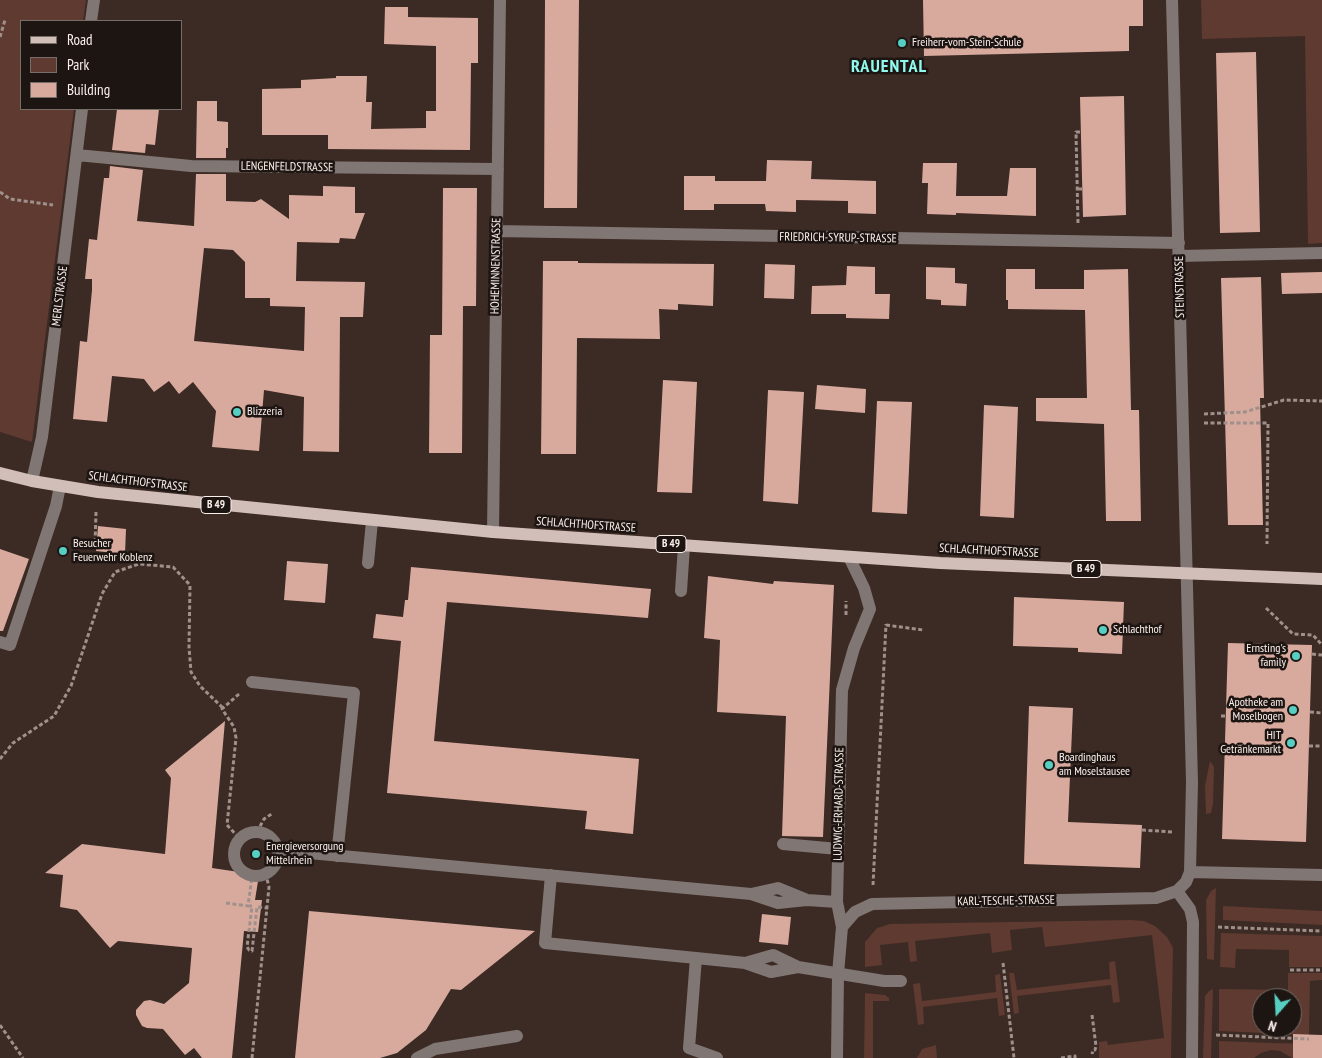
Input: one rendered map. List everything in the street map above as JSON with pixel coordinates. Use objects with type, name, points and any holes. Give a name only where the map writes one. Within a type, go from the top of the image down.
[{"type":"main road","name":"SCHLACHTHOFSTRASSE","points":[[0,473],[60,486],[162,500],[493,532],[849,557],[1322,579]]},
{"type":"street","points":[[91,20],[94,0]]},
{"type":"street","name":"HOHEMINNENSTRASSE","points":[[493,532],[500,0]]},
{"type":"street","name":"STEINSTRASSE","points":[[1172,0],[1185,574]]},
{"type":"street","name":"MERLSTRASSE","points":[[32,481],[42,437],[82,110]]},
{"type":"street","name":"LENGENFELDSTRASSE","points":[[77,155],[191,166],[498,169]]},
{"type":"street","name":"FRIEDRICH-SYRUP-STRASSE","points":[[497,232],[1322,253]]},
{"type":"street","points":[[0,642],[10,645],[50,535],[60,486]]},
{"type":"street","points":[[368,562],[372,520]]},
{"type":"street","points":[[680,591],[684,546]]},
{"type":"street","name":"LUDWIG-ERHARD-STRASSE","points":[[836,1058],[838,974],[842,927],[837,902],[842,690],[854,648],[870,609],[864,588],[849,557]]},
{"type":"street","points":[[1185,574],[1192,773],[1190,872],[1186,882],[1177,891],[1190,909],[1193,922],[1192,1058]]},
{"type":"street","points":[[252,682],[354,693],[337,856]]},
{"type":"street","points":[[250,832],[257,832],[270,838],[275,843],[278,857],[276,864],[266,875],[252,876],[244,874],[239,869],[233,855],[234,848],[240,839],[250,832]]},
{"type":"street","points":[[783,844],[838,849]]},
{"type":"street","points":[[278,850],[751,894],[778,888],[807,900],[837,902]]},
{"type":"street","points":[[1190,872],[1322,875]]},
{"type":"street","points":[[551,875],[546,943],[745,963],[773,955],[798,967],[884,981],[901,981]]},
{"type":"street","name":"KARL-TESCHE-STRASSE","points":[[842,927],[855,912],[872,904],[1156,898],[1177,891]]},
{"type":"street","points":[[696,958],[689,1048],[718,1058]]},
{"type":"street","points":[[417,1058],[435,1049],[517,1036]]},
{"type":"path","points":[[0,37],[5,20]]},
{"type":"path","points":[[1078,231],[1076,132],[1080,132]]},
{"type":"path","points":[[1078,189],[1083,189]]},
{"type":"path","points":[[0,192],[10,199],[70,207]]},
{"type":"path","points":[[1204,414],[1245,412],[1284,400],[1322,400]]},
{"type":"path","points":[[1204,423],[1268,423],[1268,544]]},
{"type":"path","points":[[96,512],[97,532],[95,545],[97,545]]},
{"type":"path","points":[[0,760],[14,743],[54,716],[71,686],[102,594],[115,572],[139,564],[173,567],[190,585],[189,647],[191,672],[200,686],[222,708],[234,727],[228,825],[240,839]]},
{"type":"path","points":[[1266,608],[1294,634],[1313,635],[1322,645]]},
{"type":"path","points":[[872,904],[886,617]]},
{"type":"path","points":[[886,625],[923,630]]},
{"type":"path","points":[[1312,654],[1322,655]]},
{"type":"path","points":[[1310,712],[1322,713]]},
{"type":"path","points":[[1221,716],[1226,716]]},
{"type":"path","points":[[1309,746],[1322,746]]},
{"type":"path","points":[[257,832],[264,819],[273,813]]},
{"type":"path","points":[[1142,830],[1176,832]]},
{"type":"path","points":[[252,1058],[270,887],[266,875]]},
{"type":"path","points":[[248,906],[252,876]]},
{"type":"path","points":[[226,903],[252,906],[247,947],[252,951],[258,908],[268,908]]},
{"type":"path","points":[[1218,927],[1322,931]]},
{"type":"path","points":[[1003,963],[1014,1058]]},
{"type":"path","points":[[1290,970],[1322,970]]},
{"type":"path","points":[[1092,1015],[1096,1046],[1092,1054]]},
{"type":"path","points":[[0,1025],[23,1058]]},
{"type":"path","points":[[1216,1036],[1309,1039]]},
{"type":"path","points":[[1061,1058],[1075,1056],[1075,1058]]},
{"type":"green space","points":[[0,0],[86,0],[83,20],[20,20],[20,110],[74,110],[32,442],[0,432]]},
{"type":"green space","points":[[1201,0],[1322,0],[1322,243],[1308,244],[1305,36],[1202,39]]},
{"type":"green space","points":[[1210,761],[1214,767],[1213,804],[1211,813],[1206,814],[1205,786]]},
{"type":"green space","points":[[1216,888],[1214,960],[1207,959],[1206,900],[1211,891]]},
{"type":"green space","points":[[1223,906],[1322,911],[1322,925],[1223,920]]},
{"type":"green space","points":[[1144,921],[1155,926],[1167,937],[1173,948],[1171,1058],[1099,1058],[1099,1042],[1107,1041],[1108,1045],[1164,1038],[1152,935],[1045,947],[1042,927],[1010,930],[1012,950],[992,953],[990,933],[915,941],[917,961],[910,962],[908,942],[880,945],[882,965],[865,967],[865,942],[877,928],[890,924]]},
{"type":"green space","points":[[1221,933],[1322,936],[1322,967],[1289,967],[1289,950],[1236,949],[1235,968],[1220,967]]},
{"type":"green space","points":[[1115,961],[1120,1002],[1113,1003],[1111,985],[1017,996],[1019,1013],[1014,1014],[1009,973],[1014,973],[1017,990],[1110,979],[1109,962]]},
{"type":"green space","points":[[1288,973],[1322,973],[1322,980],[1310,981],[1309,1035],[1302,1035],[1302,988],[1288,988]]},
{"type":"green space","points":[[1000,974],[1005,1015],[999,1016],[997,998],[923,1007],[924,1024],[918,1025],[913,984],[920,983],[922,1001],[996,992],[995,975]]},
{"type":"green space","points":[[1213,989],[1211,1058],[1203,1058],[1205,996]]},
{"type":"green space","points":[[1219,989],[1252,989],[1252,1032],[1219,1031]]},
{"type":"green space","points":[[865,993],[885,995],[889,998],[889,1001],[873,1001],[873,1058],[864,1058]]},
{"type":"green space","points":[[1219,1041],[1309,1044],[1297,1058],[1292,1058],[1280,1051],[1271,1050],[1261,1053],[1254,1058],[1219,1058]]},
{"type":"green space","points":[[936,1045],[937,1058],[917,1058],[922,1049]]},
{"type":"building","points":[[545,0],[579,0],[577,208],[544,208]]},
{"type":"building","points":[[923,0],[1143,0],[1143,26],[1129,26],[1129,51],[924,56]]},
{"type":"building","points":[[385,7],[408,7],[408,17],[478,18],[478,63],[471,63],[470,150],[328,149],[328,135],[262,135],[262,89],[301,88],[301,80],[336,78],[336,76],[367,76],[366,102],[372,102],[371,129],[426,128],[426,111],[436,111],[436,46],[384,44]]},
{"type":"building","points":[[1256,52],[1260,232],[1220,233],[1216,53]]},
{"type":"building","points":[[1124,96],[1126,215],[1083,217],[1080,97]]},
{"type":"building","points":[[197,101],[217,101],[217,121],[228,122],[226,158],[196,158]]},
{"type":"building","points":[[117,110],[159,110],[155,145],[146,144],[145,153],[112,150]]},
{"type":"building","points":[[767,160],[812,161],[811,179],[876,181],[876,214],[848,213],[848,201],[796,200],[796,212],[766,211],[765,204],[714,204],[714,210],[684,210],[684,176],[715,176],[715,181],[766,181]]},
{"type":"building","points":[[923,163],[957,163],[956,196],[1007,196],[1010,168],[1036,168],[1036,216],[956,213],[956,215],[927,214],[928,183],[922,183]]},
{"type":"building","points":[[110,166],[143,170],[137,221],[194,226],[196,174],[226,174],[226,201],[255,202],[261,199],[289,219],[289,195],[323,196],[323,186],[355,187],[355,213],[365,213],[355,239],[340,238],[339,243],[297,242],[296,281],[365,282],[363,317],[340,317],[339,452],[303,451],[304,397],[264,390],[259,451],[212,447],[216,411],[193,382],[179,394],[169,381],[154,392],[144,379],[112,376],[107,422],[73,419],[80,341],[87,342],[92,290],[92,279],[85,279],[89,239],[97,240],[104,178],[109,178]],"holes":[[[204,248],[233,250],[245,262],[245,298],[270,298],[270,306],[305,307],[304,351],[194,341]]]},
{"type":"building","points":[[443,188],[477,188],[476,306],[463,306],[462,453],[429,453],[430,335],[442,335]]},
{"type":"building","points":[[543,261],[714,264],[713,306],[678,304],[678,310],[659,309],[660,339],[577,338],[576,454],[541,454]]},
{"type":"building","points":[[765,264],[795,265],[794,299],[764,298]]},
{"type":"building","points":[[847,266],[875,267],[875,294],[890,294],[889,319],[846,318],[846,314],[811,314],[812,286],[846,285]]},
{"type":"building","points":[[926,267],[955,268],[955,283],[967,284],[966,306],[941,305],[941,300],[926,299]]},
{"type":"building","points":[[1006,269],[1035,269],[1035,289],[1084,289],[1084,270],[1128,269],[1131,410],[1139,410],[1141,521],[1106,521],[1104,424],[1036,421],[1036,398],[1087,398],[1085,310],[1008,309],[1008,300],[1006,300]]},
{"type":"building","points":[[1322,272],[1322,293],[1282,294],[1281,273]]},
{"type":"building","points":[[1261,277],[1264,398],[1260,398],[1263,525],[1228,525],[1221,278]]},
{"type":"building","points":[[663,380],[697,382],[692,493],[657,492]]},
{"type":"building","points":[[817,385],[866,389],[865,413],[815,409]]},
{"type":"building","points":[[768,390],[804,392],[798,504],[763,501]]},
{"type":"building","points":[[877,401],[912,402],[907,514],[872,512]]},
{"type":"building","points":[[984,405],[1018,407],[1014,518],[980,516]]},
{"type":"building","points":[[98,526],[126,529],[125,554],[96,551]]},
{"type":"building","points":[[0,549],[29,559],[3,631],[0,631]]},
{"type":"building","points":[[287,561],[328,564],[325,603],[284,600]]},
{"type":"building","points":[[411,567],[651,589],[648,618],[447,602],[434,741],[639,759],[633,834],[585,829],[587,811],[387,793],[401,641],[373,638],[376,614],[403,617],[405,600],[408,600]]},
{"type":"building","points":[[708,576],[773,584],[774,581],[834,585],[823,837],[782,836],[786,716],[717,712],[720,640],[704,638]]},
{"type":"building","points":[[1014,597],[1124,602],[1122,654],[1078,652],[1078,648],[1013,646]]},
{"type":"building","points":[[1228,643],[1312,645],[1306,842],[1222,839]]},
{"type":"building","name":"Boardinghaus am Moselstausee","points":[[1029,706],[1073,708],[1068,822],[1142,825],[1140,868],[1024,864]]},
{"type":"building","points":[[225,721],[212,868],[259,875],[255,900],[262,900],[258,932],[244,931],[232,1058],[202,1058],[194,1048],[185,1055],[163,1029],[142,1026],[136,1015],[136,1010],[144,1001],[150,1000],[164,1004],[189,983],[192,948],[118,941],[110,948],[77,910],[60,907],[63,875],[45,873],[82,844],[165,854],[171,778],[165,770]]},
{"type":"building","points":[[309,911],[535,931],[461,990],[451,989],[426,1030],[397,1053],[380,1058],[295,1058]]},
{"type":"building","points":[[762,914],[791,917],[788,945],[759,942]]},
{"type":"building","points":[[1302,1034],[1322,1035],[1322,1058],[1293,1058],[1293,1038],[1302,1038]]},
{"type":"place","name":"Freiherr-vom-Stein-Schule","points":[[902,43]]},
{"type":"place","name":"Blizzeria","points":[[237,412]]},
{"type":"place","name":"Besucher Feuerwehr Koblenz","points":[[63,551]]},
{"type":"place","name":"Schlachthof","points":[[1103,630]]},
{"type":"place","name":"Ernsting's family","points":[[1296,656]]},
{"type":"place","name":"Apotheke am Moselbogen","points":[[1293,710]]},
{"type":"place","name":"HIT Getränkemarkt","points":[[1291,743]]},
{"type":"place","name":"Boardinghaus am Moselstausee","points":[[1049,765]]},
{"type":"place","name":"Energieversorgung Mittelrhein","points":[[256,854]]},
{"type":"district","name":"RAUENTAL","points":[[889,67]]}]
